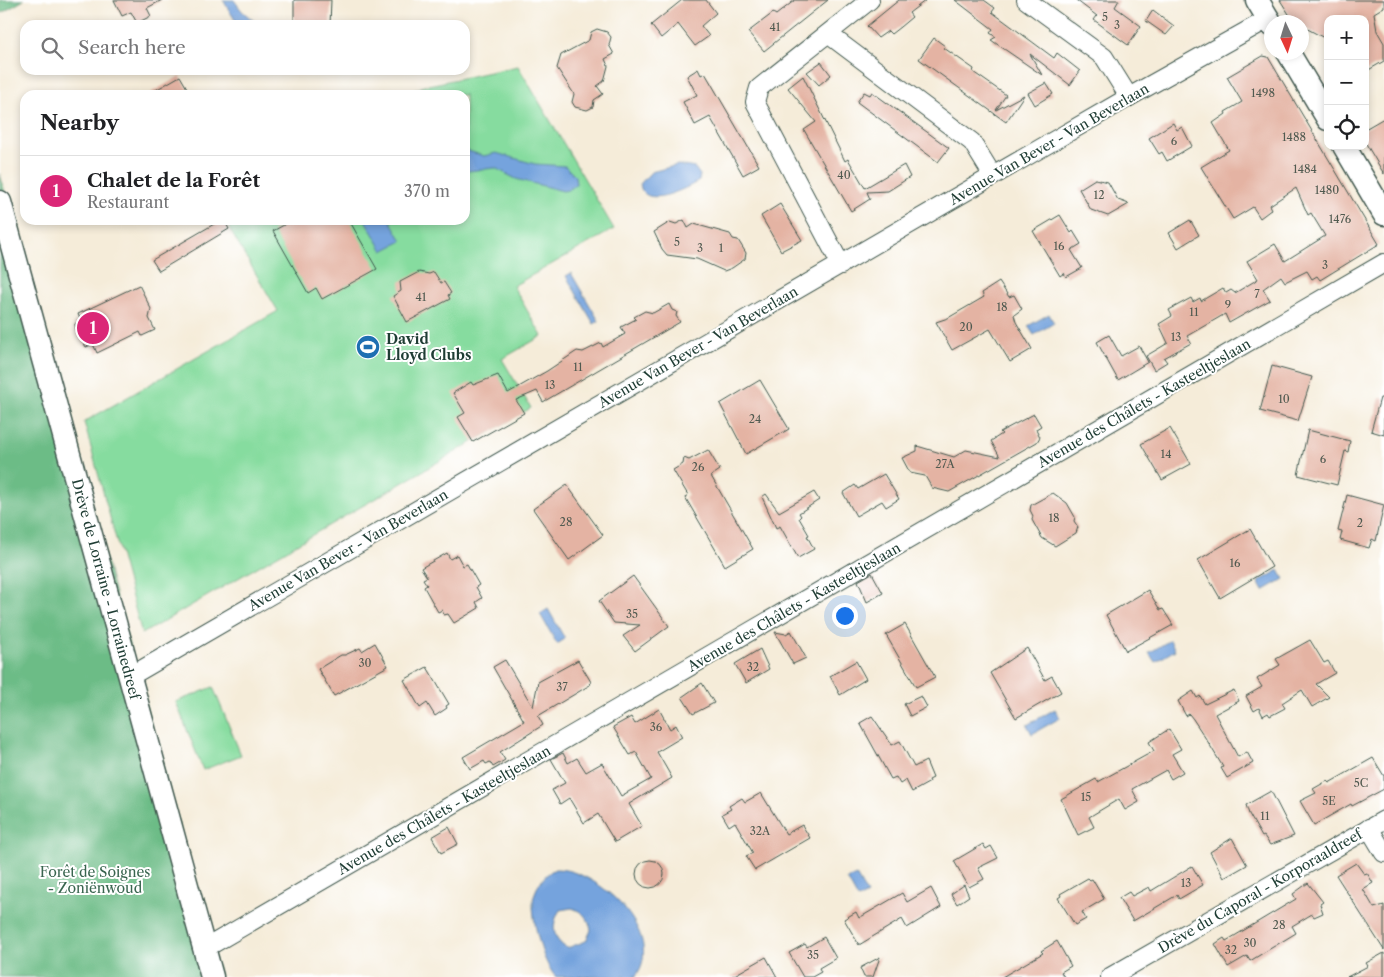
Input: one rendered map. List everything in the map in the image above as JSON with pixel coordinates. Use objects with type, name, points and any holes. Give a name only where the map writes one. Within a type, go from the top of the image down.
[{"type":"main road","points":[[1293,60],[1324,113]]},
{"type":"main road","points":[[1346,150],[1384,214]]},
{"type":"main road","name":"Drève de Lorraine - Lorrainedreef","points":[[0,202],[212,977]]},
{"type":"street","points":[[841,265],[755,102],[759,88],[870,0]]},
{"type":"street","points":[[1026,0],[1104,58],[1129,97]]},
{"type":"street","name":"Avenue Van Bever - Van Beverlaan","points":[[129,677],[1129,97],[1265,14]]},
{"type":"street","points":[[828,34],[972,142],[993,176]]},
{"type":"street","name":"Avenue des Châlets - Kasteeltjeslaan","points":[[204,949],[1384,263]]},
{"type":"street","points":[[1377,824],[1384,853]]},
{"type":"street","name":"Drève du Caporal - Korporaaldreef","points":[[1110,977],[1377,824]]},
{"type":"green space","points":[[0,0],[24,0],[0,14]]},
{"type":"green space","name":"David Lloyd Clubs","points":[[518,66],[614,229],[513,286],[542,336],[502,359],[531,408],[142,634],[84,422],[278,311],[227,225],[470,225],[470,90],[415,90],[424,86]]},
{"type":"green space","name":"Forêt de Soignes - Zoniënwoud","points":[[0,174],[220,977],[0,977]]},
{"type":"green space","points":[[213,687],[241,755],[203,770],[176,702]]},
{"type":"water","points":[[223,0],[234,0],[242,11],[253,20],[235,20]]},
{"type":"water","points":[[470,152],[484,156],[496,153],[535,164],[565,166],[575,176],[576,184],[563,191],[516,179],[495,168],[470,171]]},
{"type":"water","points":[[678,165],[695,168],[700,175],[699,181],[676,192],[657,197],[649,196],[643,192],[640,184],[651,172]]},
{"type":"water","points":[[368,225],[393,225],[402,241],[383,251]]},
{"type":"water","points":[[571,273],[599,321],[594,324],[566,276]]},
{"type":"water","points":[[1049,314],[1054,323],[1034,335],[1028,326]]},
{"type":"water","points":[[1279,570],[1284,579],[1263,591],[1258,582]]},
{"type":"water","points":[[548,609],[565,639],[557,644],[540,614]]},
{"type":"water","points":[[1170,640],[1175,650],[1155,662],[1149,653]]},
{"type":"water","points":[[1055,709],[1060,718],[1032,734],[1027,725]]},
{"type":"water","points":[[555,869],[572,872],[590,880],[608,892],[624,907],[636,925],[642,943],[643,961],[635,977],[556,977],[551,971],[539,942],[533,898],[543,879]],"holes":[[[572,908],[587,919],[591,930],[586,941],[567,948],[558,941],[554,931],[555,921],[560,910]]]},
{"type":"water","points":[[856,875],[867,894],[858,899],[847,879]]},
{"type":"building","points":[[114,0],[162,0],[147,8],[151,16],[143,20],[135,20],[131,12],[122,16]]},
{"type":"building","points":[[294,0],[331,0],[330,20],[294,20]]},
{"type":"building","points":[[682,0],[706,0],[716,13],[701,26],[709,36],[695,46],[678,24],[661,38],[651,25]]},
{"type":"building","points":[[795,0],[828,0],[764,51],[748,32],[773,13],[776,15]]},
{"type":"building","points":[[899,0],[926,0],[909,13],[912,17],[900,27],[891,34],[888,31],[878,38],[867,26]]},
{"type":"building","points":[[955,0],[984,0],[995,8],[992,12],[1054,58],[1057,53],[1080,71],[1070,85],[1030,54],[1042,75],[991,40],[996,37],[990,33],[993,29]]},
{"type":"building","points":[[1076,0],[1119,0],[1115,7],[1141,26],[1128,45],[1094,20],[1097,16]]},
{"type":"building","points":[[1280,0],[1384,0],[1384,7],[1374,13],[1377,31],[1384,43],[1384,61],[1369,70],[1369,15],[1324,15],[1324,38],[1309,30],[1309,15],[1290,15]]},
{"type":"building","points":[[1153,10],[1174,26],[1166,35],[1146,21]]},
{"type":"building","points":[[597,29],[607,32],[611,37],[609,45],[614,54],[605,59],[608,66],[604,81],[597,86],[603,94],[594,100],[593,107],[587,110],[575,107],[572,102],[574,94],[557,68],[561,55],[589,40],[591,32]]},
{"type":"building","points":[[934,38],[945,46],[944,48],[974,69],[973,72],[1006,95],[996,110],[1024,95],[1006,122],[919,59]]},
{"type":"building","points":[[1263,56],[1264,60],[1270,60],[1379,244],[1320,280],[1317,276],[1312,279],[1307,271],[1285,282],[1281,276],[1263,289],[1270,300],[1229,323],[1225,314],[1187,336],[1191,343],[1164,358],[1167,362],[1154,370],[1146,356],[1168,343],[1159,324],[1172,316],[1169,310],[1191,298],[1193,302],[1200,298],[1201,301],[1223,288],[1226,293],[1231,290],[1235,293],[1258,279],[1247,261],[1275,244],[1285,261],[1325,236],[1311,213],[1308,215],[1296,188],[1270,205],[1272,209],[1260,218],[1253,207],[1233,219],[1201,167],[1229,150],[1213,123],[1226,114],[1225,112],[1242,102],[1227,77]]},
{"type":"building","points":[[821,62],[831,75],[819,85],[807,72]]},
{"type":"building","points":[[698,69],[701,75],[705,73],[759,166],[743,175],[710,117],[695,125],[683,102],[697,95],[687,76]]},
{"type":"building","points":[[180,76],[188,90],[156,90]]},
{"type":"building","points":[[803,76],[845,161],[848,159],[865,188],[904,165],[910,177],[888,191],[867,192],[870,199],[851,211],[804,130],[816,122],[788,88]]},
{"type":"building","points":[[1046,83],[1053,94],[1035,105],[1028,93]]},
{"type":"building","points":[[864,92],[870,95],[872,92],[949,148],[938,162],[857,102]]},
{"type":"building","points":[[1384,118],[1384,174],[1369,149],[1369,127]]},
{"type":"building","points":[[1173,123],[1177,130],[1182,127],[1192,146],[1167,161],[1162,152],[1159,154],[1149,138]]},
{"type":"building","points":[[1095,179],[1108,182],[1118,200],[1129,204],[1108,216],[1091,210],[1079,189]]},
{"type":"building","points":[[780,204],[802,240],[781,251],[761,216]]},
{"type":"building","points":[[1060,215],[1071,233],[1073,231],[1081,244],[1071,250],[1082,268],[1066,277],[1064,273],[1060,276],[1033,231]]},
{"type":"building","points":[[684,220],[688,228],[694,224],[730,234],[733,239],[738,240],[746,253],[745,259],[724,271],[697,259],[667,255],[654,232],[670,222],[676,224]]},
{"type":"building","points":[[1190,220],[1199,235],[1178,248],[1169,233]]},
{"type":"building","points":[[212,225],[227,225],[229,229],[159,271],[152,260]]},
{"type":"building","points":[[284,225],[352,225],[377,269],[322,299],[316,288],[308,293],[273,231]]},
{"type":"building","points":[[419,272],[429,274],[434,272],[451,293],[448,295],[450,299],[407,322],[393,296],[401,291],[400,282]]},
{"type":"building","points":[[999,282],[1009,297],[1014,295],[1022,309],[1014,315],[1016,322],[1032,349],[1010,362],[990,329],[952,350],[936,322],[948,318],[984,297],[982,293]]},
{"type":"building","points":[[139,285],[151,309],[149,318],[155,330],[142,336],[140,332],[97,353],[93,344],[86,347],[76,329],[75,324],[81,321],[78,314]]},
{"type":"building","points":[[669,304],[672,310],[677,312],[676,316],[680,322],[543,402],[537,391],[516,400],[524,413],[473,442],[458,417],[465,413],[453,393],[471,382],[473,385],[498,375],[508,393],[577,351],[583,352],[601,343],[603,347],[625,334],[621,327],[636,319],[634,317],[645,311],[653,313]]},
{"type":"building","points":[[1109,335],[1121,356],[1139,346],[1148,362],[1118,380],[1097,342]]},
{"type":"building","points":[[1272,366],[1312,377],[1298,421],[1260,411]]},
{"type":"building","points":[[760,380],[789,429],[746,454],[720,404]]},
{"type":"building","points":[[1380,398],[1384,398],[1384,435],[1371,431]]},
{"type":"building","points":[[1034,414],[1041,426],[1036,429],[1040,437],[1037,442],[949,492],[932,488],[925,476],[910,473],[902,458],[917,451],[917,446],[954,457],[966,450],[1000,457],[991,441],[1002,434],[1000,432]]},
{"type":"building","points":[[1170,428],[1191,464],[1162,480],[1141,444]]},
{"type":"building","points":[[1308,430],[1350,441],[1348,452],[1345,451],[1337,485],[1298,475]]},
{"type":"building","points":[[708,450],[720,470],[711,476],[753,549],[725,566],[685,497],[688,495],[673,470],[683,464],[684,458],[689,460]]},
{"type":"building","points":[[884,474],[899,499],[886,507],[882,501],[856,516],[843,493],[855,485],[858,489]]},
{"type":"building","points":[[567,485],[603,535],[569,560],[533,509]]},
{"type":"building","points":[[814,492],[819,500],[799,513],[801,516],[799,518],[809,535],[807,536],[814,549],[798,558],[780,526],[776,528],[762,497],[766,494],[779,512]]},
{"type":"building","points":[[1053,493],[1067,503],[1078,527],[1076,533],[1055,546],[1042,538],[1032,520],[1033,516],[1030,510],[1031,505]]},
{"type":"building","points":[[1347,495],[1384,505],[1376,541],[1372,539],[1369,548],[1340,540],[1342,532],[1338,531]]},
{"type":"building","points":[[1250,529],[1272,567],[1220,598],[1198,560]]},
{"type":"building","points":[[447,553],[450,559],[457,555],[463,566],[467,564],[479,585],[476,587],[482,598],[476,602],[479,608],[454,623],[448,614],[444,615],[442,610],[438,612],[424,587],[427,585],[423,579],[427,577],[421,568]]},
{"type":"building","points":[[872,573],[883,593],[867,602],[858,581]]},
{"type":"building","points":[[633,576],[669,626],[635,651],[623,636],[640,625],[614,623],[599,601]]},
{"type":"building","points":[[1148,590],[1160,610],[1163,609],[1173,625],[1126,651],[1106,615]]},
{"type":"building","points":[[905,624],[935,677],[916,687],[886,635]]},
{"type":"building","points":[[791,631],[806,658],[793,664],[775,632],[786,634]]},
{"type":"building","points":[[1310,640],[1324,663],[1328,661],[1335,673],[1316,684],[1329,697],[1312,707],[1302,690],[1282,703],[1285,708],[1270,716],[1268,713],[1263,716],[1259,708],[1254,711],[1246,696],[1262,687],[1257,679],[1280,665],[1276,659]]},
{"type":"building","points":[[375,643],[388,666],[334,696],[318,669],[341,655],[360,648],[362,651]]},
{"type":"building","points":[[1027,648],[1045,680],[1052,676],[1061,692],[1016,718],[990,673]]},
{"type":"building","points":[[760,649],[769,669],[746,683],[735,664]]},
{"type":"building","points":[[505,660],[533,707],[538,682],[578,660],[591,682],[590,685],[538,716],[543,725],[500,752],[505,760],[493,767],[490,762],[486,764],[484,761],[470,769],[463,757],[524,721],[493,667]]},
{"type":"building","points":[[856,661],[866,679],[840,695],[830,676]]},
{"type":"building","points":[[427,667],[449,704],[446,706],[447,708],[435,716],[427,703],[420,708],[404,680]]},
{"type":"building","points":[[702,683],[714,703],[693,714],[682,697]]},
{"type":"building","points":[[1234,690],[1239,701],[1215,714],[1238,757],[1247,752],[1253,763],[1227,778],[1221,768],[1223,767],[1208,742],[1189,714],[1186,716],[1178,701],[1193,691],[1197,698],[1200,696],[1205,704]]},
{"type":"building","points":[[921,696],[927,707],[910,716],[904,704]]},
{"type":"building","points":[[659,709],[670,729],[676,725],[682,737],[657,752],[672,778],[629,804],[642,826],[615,842],[598,814],[584,823],[569,798],[560,804],[552,790],[565,783],[551,759],[563,753],[568,763],[577,758],[586,772],[602,763],[621,796],[651,779],[636,752],[630,755],[613,727],[631,717],[635,724]]},
{"type":"building","points":[[872,716],[892,745],[900,741],[914,767],[926,761],[933,778],[929,780],[930,782],[912,792],[906,780],[900,784],[896,777],[891,779],[860,723]]},
{"type":"building","points":[[1169,729],[1181,749],[1172,754],[1183,772],[1171,779],[1166,770],[1132,789],[1139,802],[1125,810],[1119,799],[1089,817],[1094,827],[1078,835],[1061,799],[1096,779],[1098,782],[1154,751],[1149,742]]},
{"type":"building","points":[[1373,758],[1384,776],[1384,789],[1352,806],[1351,804],[1314,825],[1300,801],[1316,793],[1313,789],[1327,781],[1329,783]]},
{"type":"building","points":[[1271,791],[1294,836],[1270,845],[1264,836],[1262,837],[1246,805]]},
{"type":"building","points":[[761,793],[786,834],[802,825],[810,838],[755,870],[746,856],[753,853],[735,822],[729,826],[722,814],[731,809],[729,806],[742,798],[745,802]]},
{"type":"building","points":[[449,827],[458,844],[441,853],[432,837]]},
{"type":"building","points":[[1232,838],[1247,865],[1224,878],[1210,852]]},
{"type":"building","points":[[983,844],[986,849],[991,846],[998,858],[978,868],[984,879],[969,887],[954,861]]},
{"type":"building","points":[[650,860],[660,864],[664,874],[660,884],[650,888],[640,884],[636,874],[640,864]]},
{"type":"building","points":[[1356,863],[1364,874],[1367,873],[1373,883],[1363,889],[1374,908],[1384,905],[1384,950],[1336,875]]},
{"type":"building","points":[[1192,866],[1203,885],[1179,899],[1177,895],[1133,921],[1119,898],[1129,892],[1132,896],[1149,887],[1151,891]]},
{"type":"building","points":[[1088,878],[1092,879],[1104,899],[1082,912],[1086,919],[1075,925],[1058,898],[1061,896],[1060,894]]},
{"type":"building","points":[[1308,883],[1323,902],[1320,904],[1323,913],[1314,917],[1312,914],[1292,926],[1296,933],[1250,961],[1247,956],[1228,967],[1215,944],[1224,938],[1226,941],[1296,899],[1293,894]]},
{"type":"building","points":[[964,885],[969,896],[957,904],[951,894]]},
{"type":"building","points":[[931,888],[941,907],[907,928],[902,919],[859,945],[844,919],[856,912],[859,918],[902,893],[907,902]]},
{"type":"building","points":[[824,937],[836,958],[819,968],[821,972],[812,977],[803,977],[789,953],[805,944],[807,947]]},
{"type":"building","points":[[1057,941],[1071,966],[1061,972],[1064,977],[1002,977],[1043,953],[1041,951]]},
{"type":"building","points":[[1384,953],[1384,977],[1347,977],[1368,966],[1366,963]]},
{"type":"building","points":[[766,957],[777,977],[731,977]]},
{"type":"building","points":[[880,957],[873,977],[864,977],[860,968]]},
{"type":"place","name":"Chalet de la Forêt","points":[[93,328]]},
{"type":"place","name":"David Lloyd Clubs","points":[[368,347]]}]
